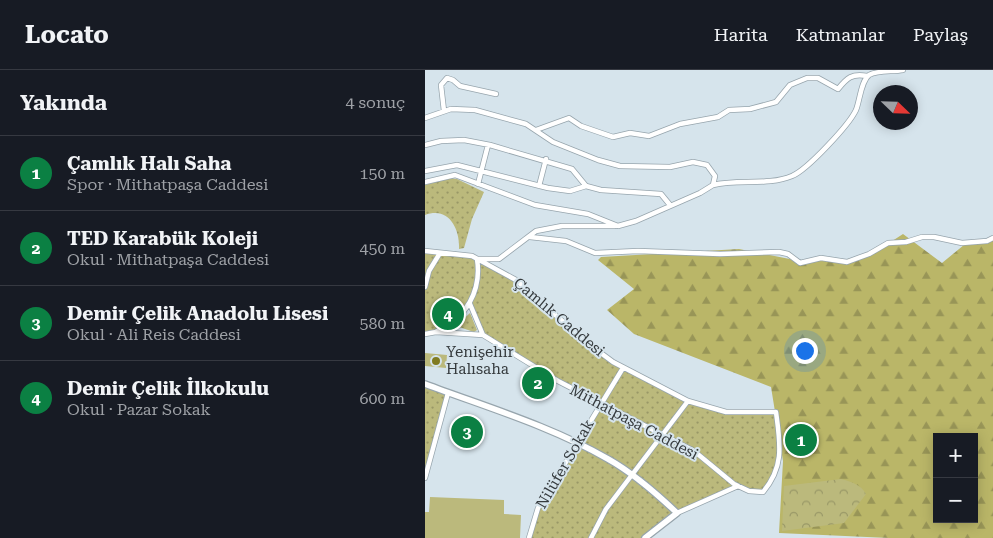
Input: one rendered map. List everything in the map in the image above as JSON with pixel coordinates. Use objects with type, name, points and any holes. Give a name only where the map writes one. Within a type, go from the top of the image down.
[{"type":"street","points":[[436,332],[452,325],[470,304],[479,269],[477,259],[499,259],[537,231],[562,226],[618,226],[636,221],[700,193],[713,185],[731,181],[775,181],[794,175],[843,130],[855,112],[867,76],[875,71],[903,70]]},
{"type":"street","points":[[536,130],[569,118],[581,126],[613,137],[630,133],[649,136],[680,124],[718,117],[729,110],[750,109],[776,102],[790,85],[807,78],[817,78],[838,89],[846,78],[857,74],[867,76]]},
{"type":"street","points":[[444,111],[441,85],[447,78],[461,86],[496,94]]},
{"type":"street","points":[[425,118],[444,111],[475,110],[526,124],[553,142],[598,160],[620,166],[670,167],[693,162],[707,165],[715,176],[713,185]]},
{"type":"street","points":[[425,145],[441,141],[464,140],[488,145],[571,168],[586,186]]},
{"type":"street","points":[[478,184],[488,145]]},
{"type":"street","points":[[539,186],[545,160]]},
{"type":"street","points":[[425,171],[457,165],[539,186],[570,191],[586,186],[601,190],[661,194],[670,205]]},
{"type":"street","points":[[425,182],[455,175],[535,205],[588,214],[618,226]]},
{"type":"street","points":[[530,237],[566,241],[595,253],[638,251],[720,254],[779,252],[788,254],[800,263],[821,258],[847,262],[869,254],[887,243],[907,242],[921,238],[935,237],[962,243],[987,241],[993,238]]},
{"type":"street","name":"Çamlık Caddesi","points":[[425,251],[477,259],[516,280],[586,342],[623,368],[688,401],[726,412],[776,412]]},
{"type":"street","points":[[425,287],[429,271],[440,253]]},
{"type":"street","points":[[470,304],[483,335]]},
{"type":"street","name":"Mithatpaşa Caddesi","points":[[425,334],[436,332],[483,335],[558,381],[694,451],[738,486],[749,490],[763,492],[773,480],[781,453],[776,412]]},
{"type":"street","name":"Nilüfer Sokak","points":[[529,538],[538,508],[576,442],[623,368]]},
{"type":"street","points":[[425,384],[576,442],[631,474],[677,513]]},
{"type":"street","points":[[425,478],[448,393]]},
{"type":"street","points":[[591,538],[606,509],[631,474],[664,436],[688,401]]},
{"type":"street","points":[[645,538],[653,536],[677,513],[738,486]]},
{"type":"green space","points":[[449,178],[457,179],[484,192],[472,219],[464,248],[459,249],[455,227],[447,217],[433,213],[425,215],[425,185]]},
{"type":"green space","points":[[903,234],[942,263],[970,240],[986,244],[993,239],[993,538],[889,538],[779,533],[783,461],[771,387],[634,334],[607,310],[634,289],[598,260],[601,257],[739,249],[805,262],[869,256]]},
{"type":"green space","points":[[425,251],[472,256],[516,280],[586,342],[613,362],[688,401],[726,412],[776,412],[779,454],[775,473],[770,482],[763,492],[749,491],[738,486],[677,513],[645,538],[529,538],[538,508],[601,403],[558,381],[483,335],[470,305],[452,325],[425,334]]},
{"type":"green space","points":[[470,313],[477,330],[474,332],[456,326]]},
{"type":"green space","name":"Yenişehir Halısaha","points":[[425,353],[447,355],[446,368],[425,366]]},
{"type":"green space","points":[[536,374],[542,377],[537,390],[543,378],[550,381],[544,395],[529,388]]},
{"type":"green space","points":[[425,384],[448,393],[425,478]]},
{"type":"green space","points":[[792,428],[816,438],[810,451],[786,441]]},
{"type":"green space","points":[[841,479],[852,482],[866,494],[844,523],[782,531],[784,486]]},
{"type":"green space","points":[[430,497],[504,500],[504,514],[521,515],[520,538],[425,538],[425,512],[429,512]]},
{"type":"place","name":"Demir Çelik İlkokulu","points":[[448,314]]},
{"type":"place","name":"Yenişehir Halısaha","points":[[436,361]]},
{"type":"place","name":"TED Karabük Koleji","points":[[538,383]]},
{"type":"place","name":"Demir Çelik Anadolu Lisesi","points":[[467,432]]},
{"type":"place","name":"Çamlık Halı Saha","points":[[801,440]]}]
